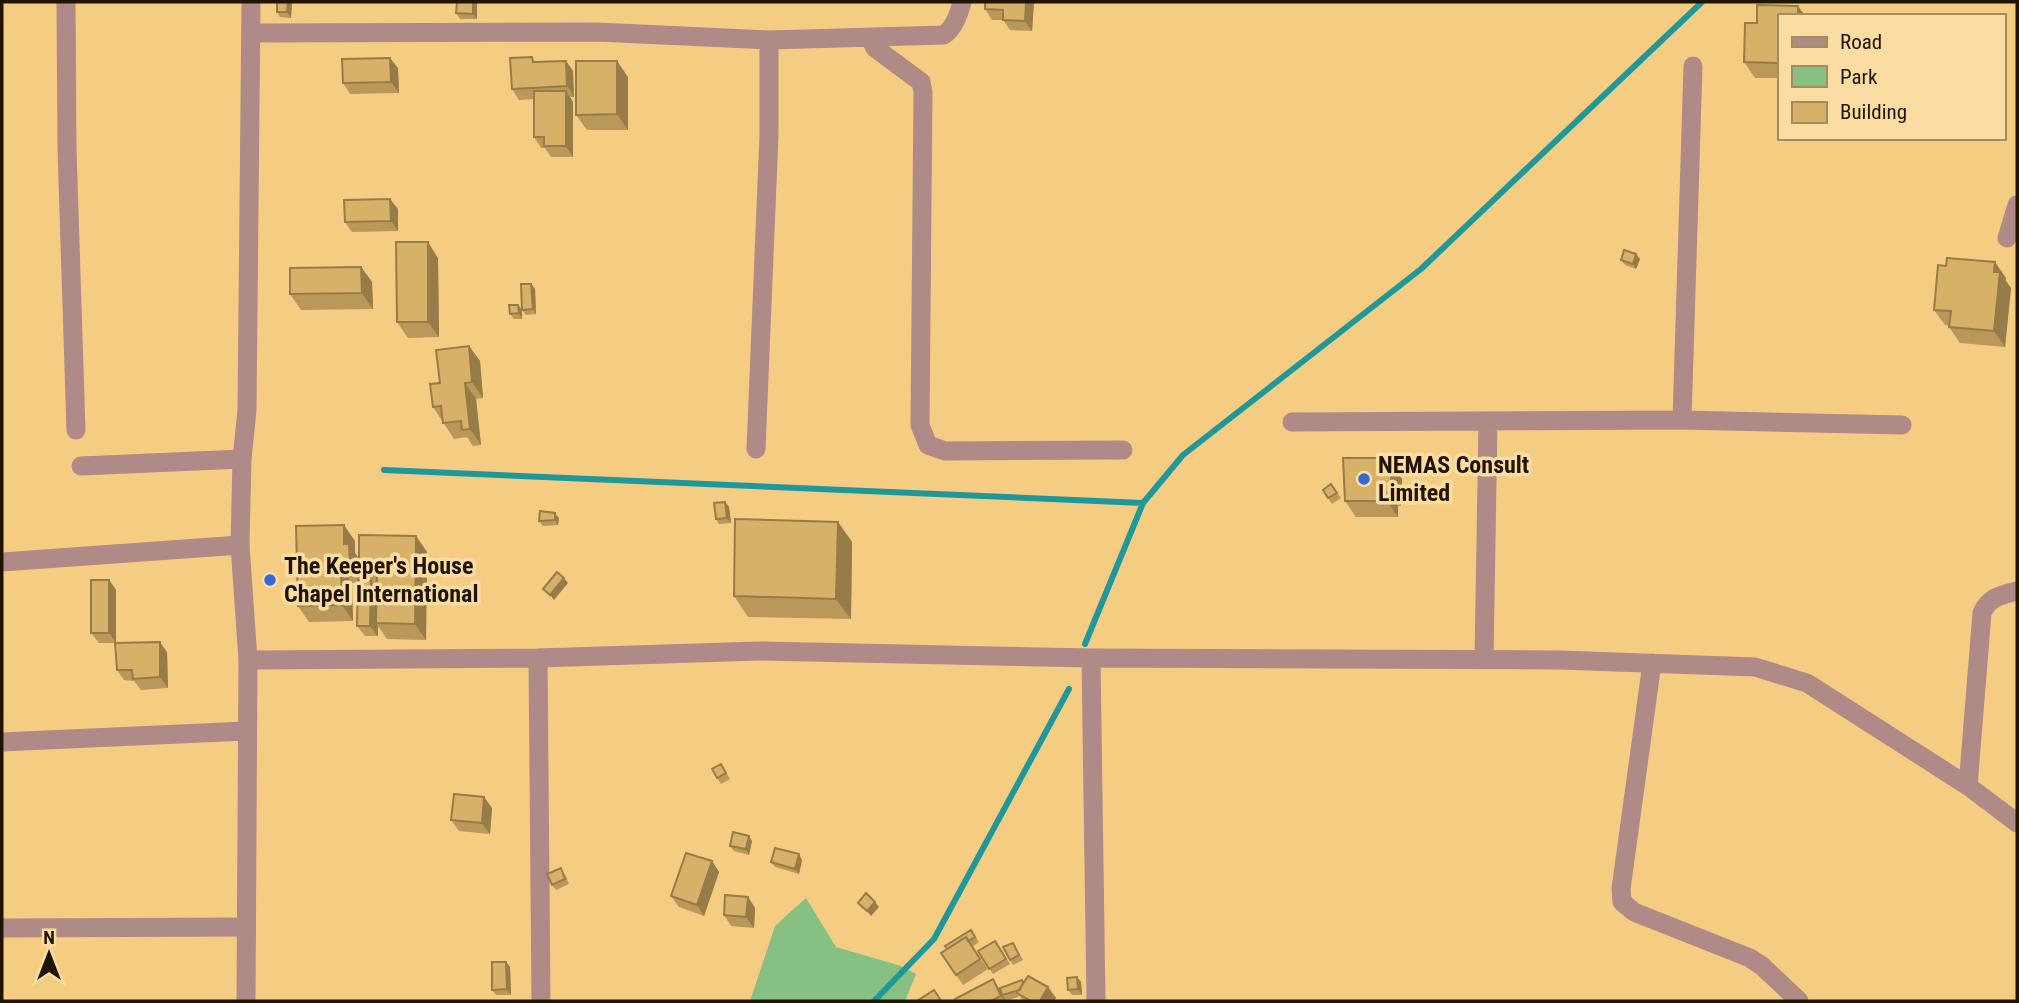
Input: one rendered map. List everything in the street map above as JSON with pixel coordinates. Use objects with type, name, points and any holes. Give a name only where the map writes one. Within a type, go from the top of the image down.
[{"type":"street","points":[[66,2],[67,149],[76,430]]},
{"type":"street","points":[[246,1001],[247,660],[240,545],[242,459],[247,410],[251,2]]},
{"type":"street","points":[[251,33],[597,32],[769,40],[944,35],[950,32],[962,2]]},
{"type":"street","points":[[870,38],[875,48],[921,82],[923,92],[920,425],[928,445],[945,450],[1124,450]]},
{"type":"street","points":[[756,449],[769,135],[769,40]]},
{"type":"street","points":[[1682,420],[1693,66]]},
{"type":"street","points":[[2007,238],[2017,205]]},
{"type":"street","points":[[1292,422],[1682,420],[1902,425]]},
{"type":"street","points":[[1484,660],[1488,422]]},
{"type":"street","points":[[81,466],[242,459]]},
{"type":"street","points":[[2,562],[240,545]]},
{"type":"street","points":[[1968,786],[1982,613],[1986,604],[1997,596],[2017,591]]},
{"type":"street","points":[[247,660],[538,659],[759,651],[1091,658],[1560,660],[1755,667],[1807,683],[1968,786],[2017,822]]},
{"type":"street","points":[[1091,658],[1096,1001]]},
{"type":"street","points":[[538,659],[541,1001]]},
{"type":"street","points":[[1652,663],[1621,889],[1622,902],[1633,912],[1750,958],[1799,1001]]},
{"type":"street","points":[[2,742],[246,731]]},
{"type":"street","points":[[2,928],[246,927]]},
{"type":"green space","points":[[806,898],[836,947],[901,966],[916,974],[905,1001],[750,1001],[775,926]]},
{"type":"building","points":[[277,2],[288,2],[287,12],[277,12]]},
{"type":"building","points":[[457,2],[473,2],[473,14],[456,13]]},
{"type":"building","points":[[985,2],[1026,2],[1025,21],[1003,20],[1003,10],[985,9]]},
{"type":"building","points":[[1757,5],[1798,6],[1798,14],[1778,14],[1778,63],[1744,62],[1745,23],[1757,23]]},
{"type":"building","points":[[532,57],[533,62],[566,61],[567,86],[512,89],[510,58]]},
{"type":"building","points":[[390,58],[391,82],[343,83],[342,59]]},
{"type":"building","points":[[576,61],[617,61],[617,114],[576,115]]},
{"type":"building","points":[[534,91],[566,91],[566,146],[544,146],[544,137],[534,137]]},
{"type":"building","points":[[390,199],[391,221],[345,222],[344,200]]},
{"type":"building","points":[[396,242],[428,242],[428,322],[397,322]]},
{"type":"building","points":[[1624,250],[1636,254],[1633,264],[1621,260]]},
{"type":"building","points":[[1947,258],[1995,262],[1994,272],[2000,272],[1994,331],[1949,327],[1951,311],[1934,310],[1938,265],[1946,266]]},
{"type":"building","points":[[361,267],[362,293],[290,294],[290,268]]},
{"type":"building","points":[[521,284],[531,284],[533,309],[522,310]]},
{"type":"building","points":[[509,305],[518,305],[519,313],[510,314]]},
{"type":"building","points":[[469,346],[472,382],[465,383],[470,429],[462,430],[461,421],[443,423],[441,406],[433,407],[430,384],[440,383],[436,350]]},
{"type":"building","points":[[1343,458],[1379,458],[1379,463],[1391,463],[1387,501],[1345,501]]},
{"type":"building","points":[[1331,484],[1337,493],[1328,498],[1323,490]]},
{"type":"building","points":[[725,502],[727,518],[716,519],[714,503]]},
{"type":"building","points":[[540,511],[555,513],[555,520],[539,521]]},
{"type":"building","points":[[735,519],[838,522],[836,599],[734,596]]},
{"type":"building","points":[[344,525],[344,544],[349,544],[350,568],[341,568],[342,605],[298,606],[296,526]]},
{"type":"building","points":[[359,535],[416,536],[415,624],[376,623],[377,568],[359,568]]},
{"type":"building","points":[[557,572],[564,578],[550,595],[543,589]]},
{"type":"building","points":[[91,580],[109,580],[109,633],[91,633]]},
{"type":"building","points":[[358,580],[371,581],[370,626],[357,626]]},
{"type":"building","points":[[160,642],[160,677],[133,679],[132,670],[117,670],[115,643]]},
{"type":"building","points":[[721,764],[726,773],[717,778],[712,769]]},
{"type":"building","points":[[454,794],[484,797],[482,823],[451,820]]},
{"type":"building","points":[[733,832],[749,836],[746,849],[730,846]]},
{"type":"building","points":[[775,848],[799,854],[795,869],[771,862]]},
{"type":"building","points":[[686,853],[712,861],[697,905],[671,896]]},
{"type":"building","points":[[561,868],[565,879],[552,885],[547,874]]},
{"type":"building","points":[[866,893],[875,902],[867,911],[858,903]]},
{"type":"building","points":[[725,895],[748,897],[746,917],[724,915]]},
{"type":"building","points":[[971,930],[975,937],[968,941],[966,937],[947,949],[945,946]]},
{"type":"building","points":[[966,937],[980,959],[956,975],[941,953]]},
{"type":"building","points":[[995,941],[1006,959],[989,969],[978,951]]},
{"type":"building","points":[[1013,943],[1019,955],[1010,960],[1003,947]]},
{"type":"building","points":[[492,962],[506,962],[507,989],[492,990]]},
{"type":"building","points":[[1028,976],[1048,987],[1040,1001],[1031,1001],[1017,993]]},
{"type":"building","points":[[1077,977],[1078,989],[1068,990],[1067,978]]},
{"type":"building","points":[[993,979],[1001,996],[991,1001],[956,1001],[955,999]]},
{"type":"building","points":[[1022,980],[1020,990],[1002,995],[1000,988]]},
{"type":"building","points":[[934,990],[940,999],[937,1001],[917,1001]]},
{"type":"waterway","points":[[1085,644],[1143,503],[1183,455],[1421,269],[1702,2]]},
{"type":"waterway","points":[[384,470],[1143,503]]},
{"type":"waterway","points":[[874,1001],[934,939],[1069,689]]},
{"type":"place","name":"NEMAS Consult Limited","points":[[1364,479]]},
{"type":"place","name":"The Keeper's House Chapel International","points":[[270,580]]}]
